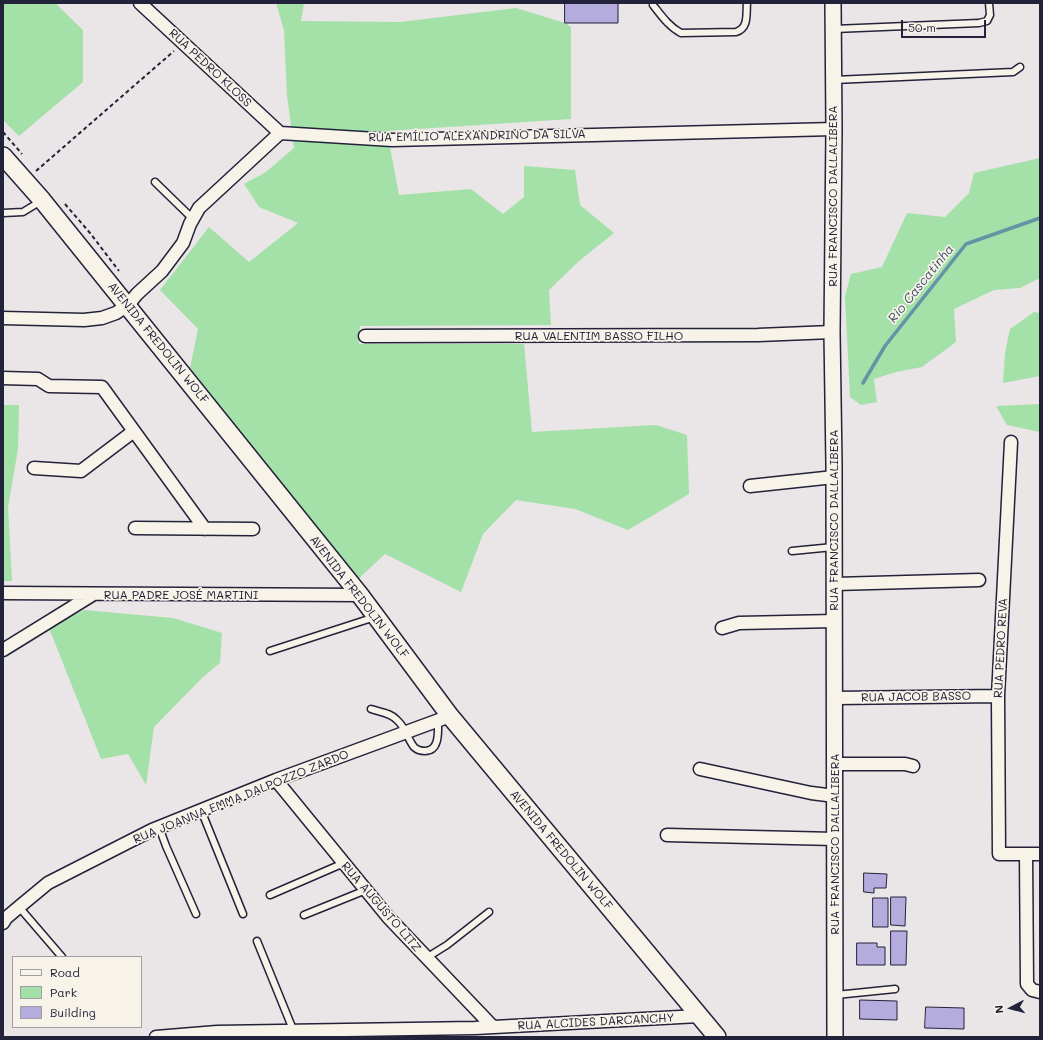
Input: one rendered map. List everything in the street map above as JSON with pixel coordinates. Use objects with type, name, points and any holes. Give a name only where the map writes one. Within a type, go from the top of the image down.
[{"type":"main road","name":"AVENIDA FREDOLIN WOLF","points":[[3,156],[26,180],[128,305],[360,596],[376,617],[444,718],[717,1037]]},
{"type":"street","name":"RUA PEDRO KLOSS","points":[[140,3],[280,133]]},
{"type":"street","name":"RUA FRANCISCO DALLALIBERA","points":[[833,3],[834,129],[832,332],[835,547],[835,1037]]},
{"type":"street","name":"RUA EMÍLIO ALEXANDRINO DA SILVA","points":[[280,133],[392,140],[834,129]]},
{"type":"street","points":[[3,318],[84,320],[102,318],[116,313],[128,305],[137,294],[162,271],[183,243],[199,208],[280,133]]},
{"type":"street","name":"RUA VALENTIM BASSO FILHO","points":[[365,336],[758,335],[832,332]]},
{"type":"street","points":[[3,378],[38,379],[49,386],[102,387],[205,529]]},
{"type":"street","points":[[34,468],[81,471],[134,431]]},
{"type":"street","name":"RUA PEDRO REVA","points":[[1011,442],[998,696],[999,854],[1026,854]]},
{"type":"street","points":[[750,486],[834,477]]},
{"type":"street","points":[[135,528],[253,529]]},
{"type":"street","points":[[835,584],[979,580]]},
{"type":"street","name":"RUA PADRE JOSÉ MARTINI","points":[[3,593],[93,595],[360,596]]},
{"type":"street","points":[[3,650],[93,595]]},
{"type":"street","points":[[722,628],[740,623],[835,622]]},
{"type":"street","name":"RUA JACOB BASSO","points":[[835,698],[998,696]]},
{"type":"street","name":"RUA JOANNA EMMA DALPOZZO ZARDO","points":[[3,923],[6,918],[19,906],[48,883],[159,827],[276,780],[444,718]]},
{"type":"street","points":[[835,764],[906,764],[913,766]]},
{"type":"street","points":[[700,769],[811,793],[835,796]]},
{"type":"street","name":"RUA AUGUSTO LITZ","points":[[276,780],[388,917],[493,1028]]},
{"type":"street","points":[[668,835],[835,839]]},
{"type":"street","points":[[1040,854],[1026,854],[1027,984],[1032,990],[1040,992]]},
{"type":"street","name":"RUA ALCIDES DARCANCHY","points":[[156,1037],[217,1034],[493,1028],[699,1016]]},
{"type":"lane","points":[[653,5],[668,24],[681,33],[736,32],[741,30],[746,23],[747,3]]},
{"type":"lane","points":[[834,29],[979,23],[987,21],[990,15],[989,3]]},
{"type":"lane","points":[[834,80],[1013,72],[1020,67]]},
{"type":"lane","points":[[155,182],[193,219]]},
{"type":"lane","points":[[3,213],[23,212],[32,208],[42,200]]},
{"type":"lane","points":[[792,551],[835,547]]},
{"type":"lane","points":[[270,651],[376,617]]},
{"type":"lane","points":[[371,709],[390,715],[397,720],[407,732],[414,747],[420,751],[428,751],[435,746],[444,718]]},
{"type":"lane","points":[[201,810],[243,914]]},
{"type":"lane","points":[[159,827],[196,914]]},
{"type":"lane","points":[[270,894],[344,863]]},
{"type":"lane","points":[[304,916],[366,890]]},
{"type":"lane","points":[[19,906],[61,956]]},
{"type":"lane","points":[[426,958],[447,945],[489,912]]},
{"type":"lane","points":[[257,941],[294,1032]]},
{"type":"lane","points":[[834,995],[895,989]]},
{"type":"path","points":[[26,180],[184,43]]},
{"type":"green space","points":[[3,3],[55,3],[83,30],[83,82],[19,136],[3,120]]},
{"type":"green space","points":[[276,3],[304,3],[301,21],[400,22],[516,8],[565,23],[571,27],[571,119],[387,131],[399,195],[471,189],[503,214],[524,197],[524,166],[575,170],[580,205],[614,233],[579,261],[549,290],[551,325],[360,326],[359,344],[524,344],[532,432],[656,425],[687,435],[689,494],[628,530],[575,509],[516,500],[483,534],[461,592],[385,554],[356,581],[190,368],[198,329],[160,290],[209,227],[249,262],[298,223],[259,207],[244,184],[266,172],[294,148],[287,96],[284,30]]},
{"type":"green space","points":[[1040,158],[1040,278],[1020,288],[994,290],[954,309],[956,342],[922,367],[896,372],[874,379],[877,402],[861,405],[850,397],[845,296],[851,274],[882,267],[907,213],[945,217],[969,193],[974,173]]},
{"type":"green space","points":[[1034,312],[1040,313],[1040,376],[1003,383],[1005,353],[1010,329]]},
{"type":"green space","points":[[1040,404],[1040,432],[1007,425],[996,406]]},
{"type":"green space","points":[[3,405],[19,405],[18,449],[8,507],[12,581],[3,581]]},
{"type":"green space","points":[[84,610],[173,618],[222,633],[220,663],[203,677],[154,727],[146,785],[128,754],[101,759],[49,628]]},
{"type":"building","points":[[565,3],[618,3],[618,23],[565,23]]},
{"type":"building","points":[[864,873],[887,874],[886,888],[874,888],[874,893],[864,892]]},
{"type":"building","points":[[891,897],[906,897],[905,926],[891,925]]},
{"type":"building","points":[[873,898],[888,898],[888,927],[873,927]]},
{"type":"building","points":[[891,931],[907,931],[906,965],[891,965]]},
{"type":"building","points":[[857,943],[877,943],[877,947],[885,947],[885,965],[857,965]]},
{"type":"building","points":[[860,1000],[897,1001],[897,1020],[860,1019]]},
{"type":"building","points":[[926,1007],[964,1008],[964,1029],[925,1028]]},
{"type":"waterway","name":"Rio Cascatinha","points":[[863,383],[885,346],[966,244],[1040,218]]}]
